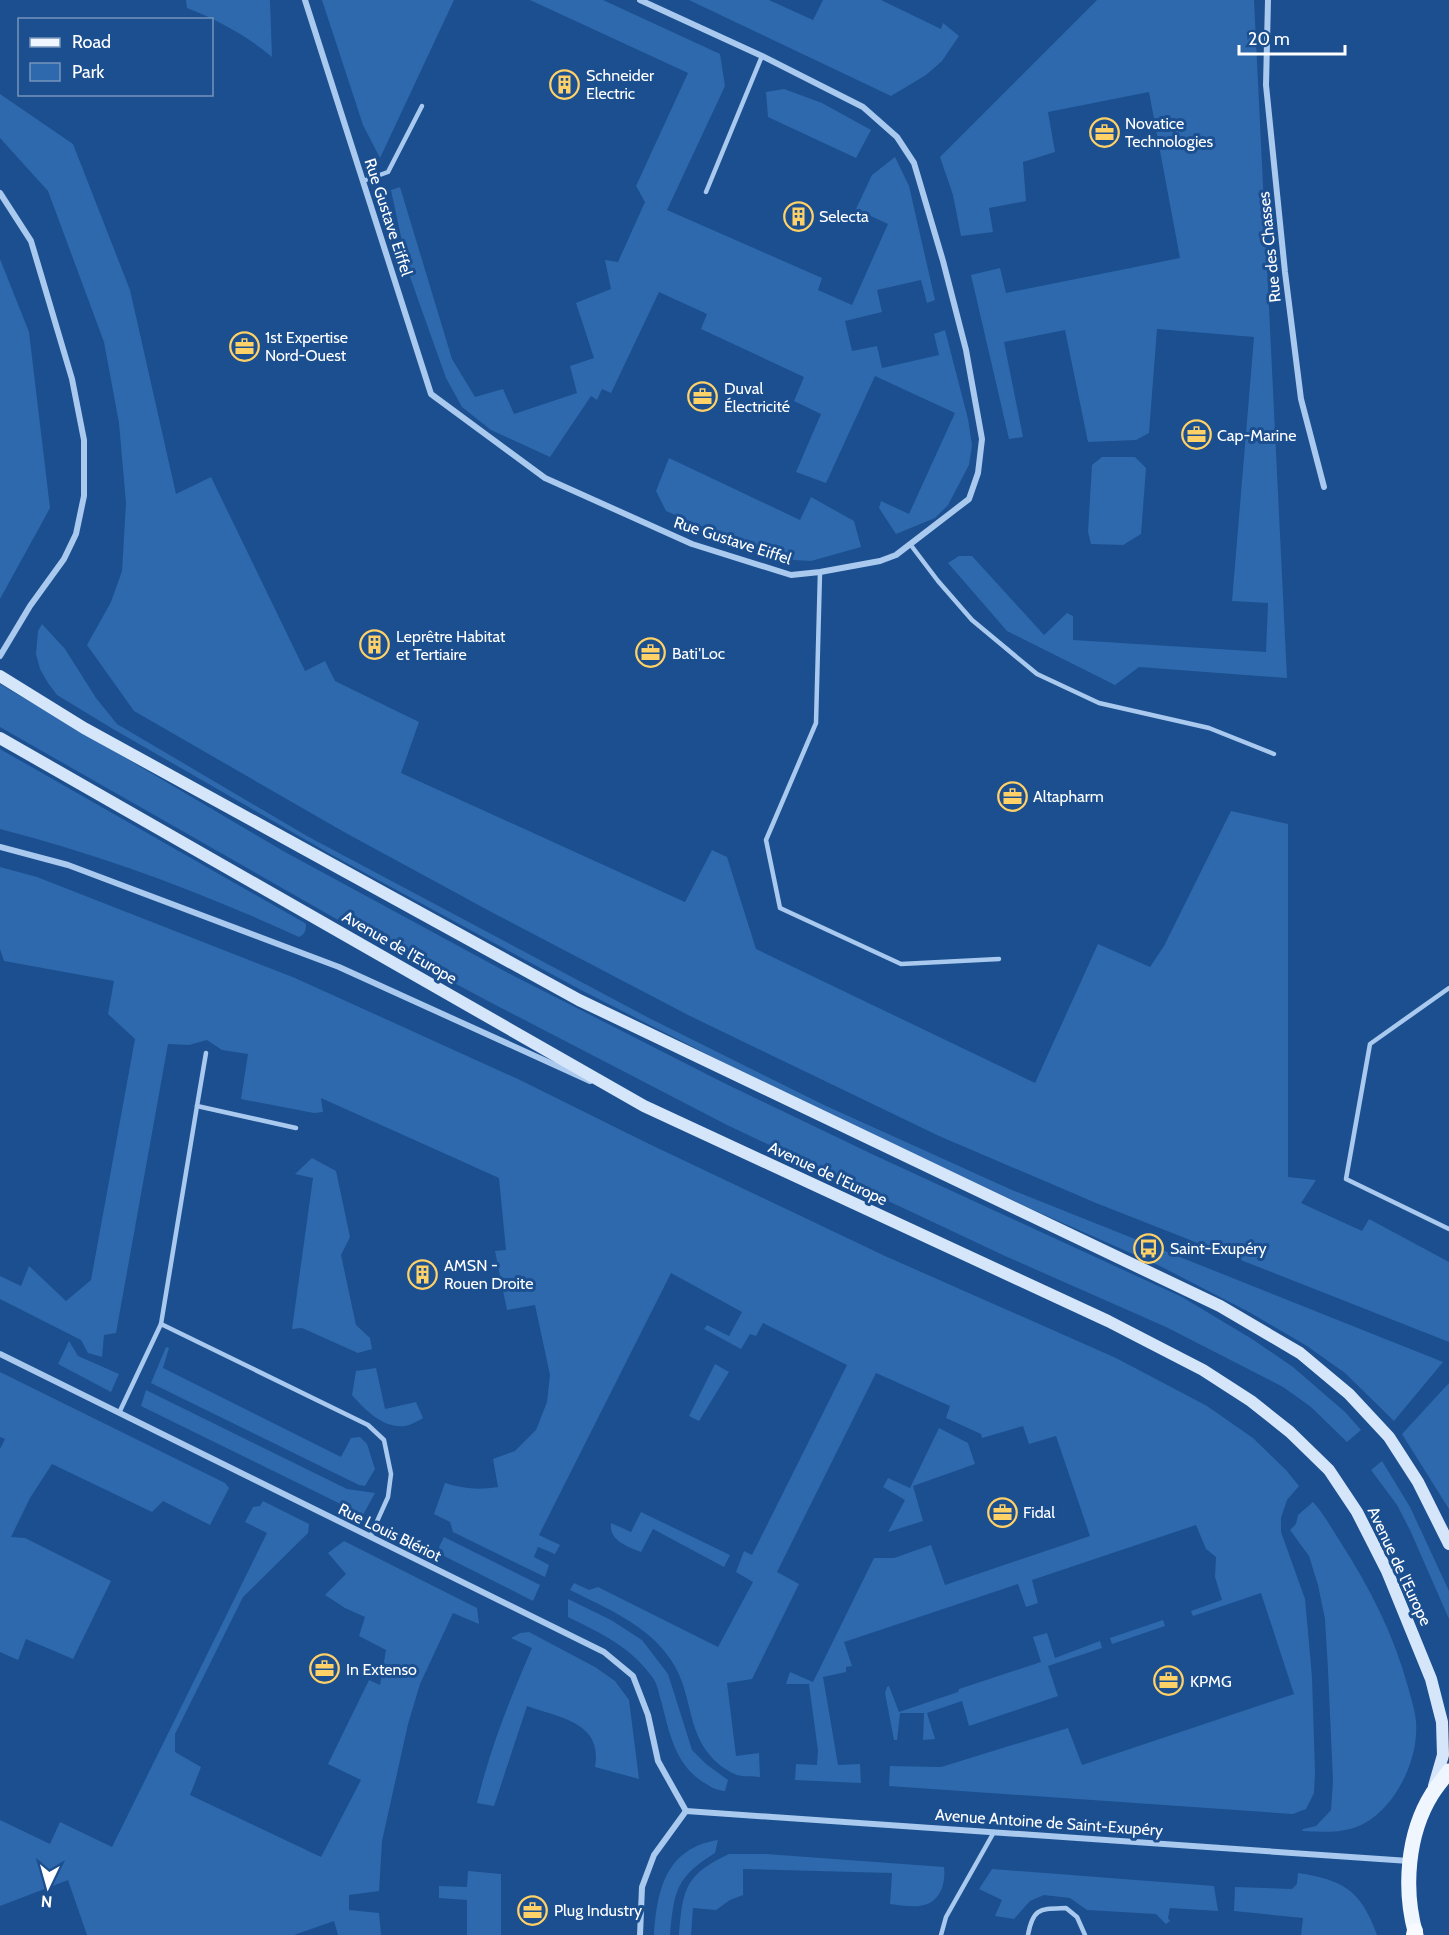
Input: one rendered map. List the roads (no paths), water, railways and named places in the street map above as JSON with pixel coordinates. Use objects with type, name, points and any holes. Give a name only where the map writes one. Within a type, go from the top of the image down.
[{"type":"main road","points":[[0,676],[84,728],[579,1000],[1220,1306],[1300,1353],[1349,1394],[1389,1437],[1418,1482],[1449,1544]]},
{"type":"main road","name":"Avenue de l'Europe","points":[[0,738],[644,1106],[1108,1321],[1203,1370],[1251,1401],[1290,1432],[1329,1470],[1358,1512],[1387,1571],[1431,1679],[1442,1722],[1443,1755],[1432,1795]]},
{"type":"main road","points":[[1415,1934],[1410,1900],[1410,1861],[1415,1833],[1432,1795],[1449,1771]]},
{"type":"street","name":"Rue Gustave Eiffel","points":[[305,0],[431,394],[545,478],[692,544],[791,575],[880,561],[896,555],[969,499],[978,473],[982,439],[966,350],[914,163],[897,137],[863,107],[762,56],[640,0]]},
{"type":"street","name":"Rue des Chasses","points":[[1268,0],[1266,85],[1285,272],[1301,399],[1324,487]]},
{"type":"street","points":[[0,193],[31,241],[72,379],[84,440],[84,496],[76,534],[64,559],[30,606],[0,656]]},
{"type":"street","points":[[0,847],[68,865],[339,967],[644,1106]]},
{"type":"street","name":"Rue Louis Blériot","points":[[0,1354],[604,1652],[633,1676],[648,1716],[658,1761],[686,1811]]},
{"type":"street","points":[[640,1935],[642,1887],[654,1855],[686,1811]]},
{"type":"street","name":"Avenue Antoine de Saint-Exupéry","points":[[686,1811],[1410,1861]]},
{"type":"lane","points":[[706,192],[762,56]]},
{"type":"lane","points":[[363,181],[388,172],[422,106]]},
{"type":"lane","points":[[910,544],[972,620],[1037,674],[1099,703],[1209,728],[1274,754]]},
{"type":"lane","points":[[820,572],[816,723],[766,840],[780,908],[901,964],[999,959]]},
{"type":"lane","points":[[1449,988],[1370,1044],[1346,1179],[1449,1229]]},
{"type":"lane","points":[[119,1413],[161,1324],[206,1053]]},
{"type":"lane","points":[[197,1106],[296,1128]]},
{"type":"lane","points":[[161,1324],[369,1425],[384,1440],[392,1474],[388,1497],[370,1537]]},
{"type":"lane","points":[[941,1935],[946,1917],[994,1832]]},
{"type":"lane","points":[[1028,1935],[1033,1917],[1041,1910],[1066,1908],[1077,1917],[1085,1935]]},
{"type":"place","name":"Schneider Electric","points":[[565,84]]},
{"type":"place","name":"Novatice Technologies","points":[[1104,132]]},
{"type":"place","name":"Selecta","points":[[798,216]]},
{"type":"place","name":"1st Expertise Nord-Ouest","points":[[244,346]]},
{"type":"place","name":"Duval Électricité","points":[[703,397]]},
{"type":"place","name":"Cap-Marine","points":[[1196,435]]},
{"type":"place","name":"Leprêtre Habitat et Tertiaire","points":[[375,645]]},
{"type":"place","name":"Bati'Loc","points":[[651,653]]},
{"type":"place","name":"Altapharm","points":[[1012,796]]},
{"type":"place","name":"Saint-Exupéry","points":[[1149,1248]]},
{"type":"place","name":"AMSN - Rouen Droite","points":[[423,1274]]},
{"type":"place","name":"Fidal","points":[[1002,1512]]},
{"type":"place","name":"In Extenso","points":[[325,1669]]},
{"type":"place","name":"KPMG","points":[[1169,1681]]},
{"type":"place","name":"Plug Industry","points":[[533,1910]]}]
